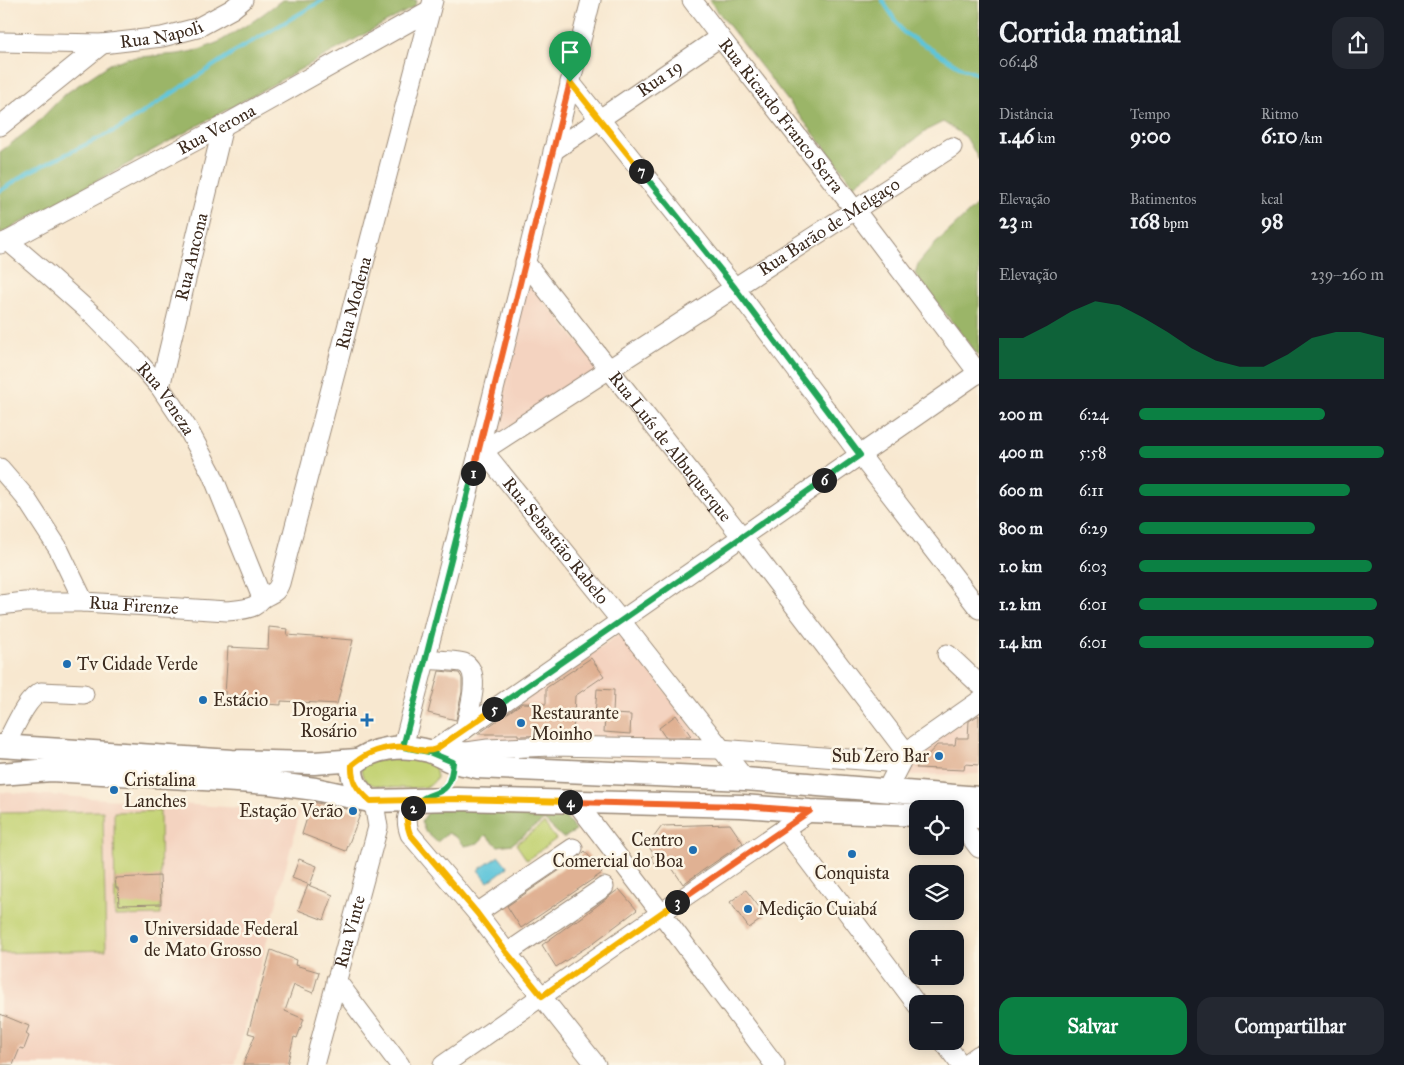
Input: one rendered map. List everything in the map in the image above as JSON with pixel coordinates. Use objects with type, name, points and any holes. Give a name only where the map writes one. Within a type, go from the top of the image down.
[{"type":"main road","points":[[2,747],[241,761],[314,763],[358,760]]},
{"type":"main road","points":[[370,801],[358,790],[353,782],[352,765],[378,750],[403,747],[440,754],[477,767],[744,779],[979,798]]},
{"type":"main road","points":[[419,800],[443,791],[448,784],[452,775],[440,754]]},
{"type":"main road","points":[[0,774],[51,770],[270,783],[315,789],[370,801],[457,799],[576,802],[753,807],[909,815]]},
{"type":"main road","points":[[964,817],[979,818]]},
{"type":"street","name":"Rua Napoli","points":[[0,42],[102,44],[162,37],[198,28],[232,9],[243,0]]},
{"type":"street","points":[[403,747],[591,0]]},
{"type":"street","name":"Rua Ricardo Franco Serra","points":[[692,0],[979,373]]},
{"type":"street","name":"Rua Verona","points":[[4,242],[223,126],[432,5]]},
{"type":"street","name":"Rua Modena","points":[[262,598],[273,594],[280,583],[432,5]]},
{"type":"street","name":"Rua 19","points":[[600,119],[720,37]]},
{"type":"street","points":[[0,126],[102,44]]},
{"type":"street","points":[[570,82],[735,288],[860,455],[979,609]]},
{"type":"street","points":[[553,151],[600,119]]},
{"type":"street","name":"Rua Ancona","points":[[160,387],[223,126]]},
{"type":"street","name":"Rua Barão de Melgaço","points":[[478,454],[952,147]]},
{"type":"street","name":"Rua Veneza","points":[[4,242],[50,276],[95,317],[160,387],[188,429],[212,474],[258,584],[262,598]]},
{"type":"street","name":"Rua Luís de Albuquerque","points":[[525,262],[742,537],[903,758]]},
{"type":"street","points":[[440,754],[465,729],[979,373]]},
{"type":"street","name":"Rua Sebastião Rabelo","points":[[478,454],[489,458],[621,621],[744,779]]},
{"type":"street","points":[[0,468],[25,497],[58,548],[84,602]]},
{"type":"street","name":"Rua Firenze","points":[[0,605],[25,602],[84,602],[227,611],[247,609],[256,605],[262,598]]},
{"type":"street","points":[[947,654],[979,684]]},
{"type":"street","points":[[425,659],[464,664],[471,670],[474,677],[474,685],[465,729]]},
{"type":"street","points":[[2,747],[29,701],[36,694],[41,692],[84,694]]},
{"type":"street","points":[[886,791],[903,758],[979,701]]},
{"type":"street","points":[[440,754],[488,749],[550,746],[720,749],[903,758]]},
{"type":"street","points":[[419,800],[407,814],[406,824],[410,834],[477,913],[596,1065]]},
{"type":"street","name":"Rua Vinte","points":[[314,1065],[378,827],[375,809],[370,801]]},
{"type":"street","points":[[576,802],[775,1065]]},
{"type":"street","points":[[753,807],[767,817],[780,831],[909,995]]},
{"type":"street","points":[[443,1065],[810,811]]},
{"type":"street","points":[[964,828],[979,848]]},
{"type":"street","points":[[477,913],[573,848]]},
{"type":"street","points":[[507,953],[604,887]]},
{"type":"street","points":[[336,980],[400,1065]]},
{"type":"street","points":[[951,1050],[963,1065],[979,1055]]},
{"type":"shaded area","points":[[528,281],[600,369],[486,443]]},
{"type":"shaded area","points":[[621,633],[716,759],[449,752]]},
{"type":"shaded area","points":[[979,710],[979,774],[902,775],[912,754]]},
{"type":"shaded area","name":"Universidade Federal de Mato Grosso","points":[[0,792],[300,812],[235,1065],[0,1065]]},
{"type":"green space","points":[[282,0],[417,0],[414,7],[0,234],[0,152],[34,126],[65,94],[110,64],[127,58],[178,54],[199,50],[219,42],[255,20]]},
{"type":"green space","points":[[709,0],[979,0],[979,160],[966,137],[943,122],[929,129],[854,185]]},
{"type":"green space","points":[[979,203],[979,357],[915,274],[918,264],[934,245]]},
{"type":"green space","points":[[414,757],[435,765],[437,778],[429,786],[408,788],[373,785],[365,780],[362,775],[361,769],[366,762]]},
{"type":"green space","points":[[431,808],[563,814],[576,831],[563,838],[544,820],[512,844],[498,846],[486,835],[478,843],[465,846],[456,837],[448,833],[437,842],[426,832],[421,822]]},
{"type":"green space","points":[[103,811],[106,950],[0,953],[0,813]]},
{"type":"green space","points":[[160,811],[161,915],[115,916],[114,812]]},
{"type":"green space","points":[[544,823],[556,839],[527,860],[516,844]]},
{"type":"water","points":[[499,856],[508,867],[488,882],[478,870]]},
{"type":"building","points":[[269,627],[288,629],[287,635],[353,640],[337,704],[281,701],[281,705],[265,704],[266,697],[225,695],[228,647],[268,649]]},
{"type":"building","points":[[591,658],[604,676],[575,696],[573,735],[518,736],[518,734],[478,734],[522,703],[546,704],[546,688]]},
{"type":"building","points":[[439,671],[459,673],[462,678],[462,692],[456,720],[428,713]]},
{"type":"building","points":[[597,689],[614,690],[613,714],[631,715],[630,734],[604,732],[605,716],[595,715]]},
{"type":"building","points":[[676,715],[690,737],[665,737],[659,728]]},
{"type":"building","points":[[979,715],[979,765],[965,764],[964,770],[916,768],[937,745],[955,745],[956,738],[968,738],[969,721]]},
{"type":"building","points":[[312,802],[361,812],[346,851],[302,834]]},
{"type":"building","name":"Centro Comercial do Boa","points":[[730,824],[743,843],[683,884],[668,862],[658,868],[651,857],[654,855],[648,845],[662,826]]},
{"type":"building","points":[[585,851],[602,873],[521,928],[507,906]]},
{"type":"building","points":[[299,859],[317,866],[310,885],[292,878]]},
{"type":"building","points":[[160,876],[161,904],[119,905],[118,888],[116,888],[115,878]]},
{"type":"building","points":[[308,885],[333,895],[324,920],[298,910]]},
{"type":"building","points":[[619,889],[637,910],[593,943],[556,967],[542,945]]},
{"type":"building","name":"Medição Cuiabá","points":[[746,890],[766,916],[749,928],[730,902]]},
{"type":"building","points":[[271,950],[296,960],[295,965],[319,972],[313,993],[294,985],[285,1011],[304,1019],[297,1038],[294,1037],[287,1065],[243,1065],[255,1035],[248,1033]]},
{"type":"building","points":[[0,1014],[29,1026],[26,1034],[29,1036],[24,1049],[20,1048],[13,1065],[0,1065]]},
{"type":"waterway","points":[[0,191],[29,172],[120,128],[234,52],[323,0]]},
{"type":"waterway","points":[[882,0],[903,32],[962,68],[979,75]]},
{"type":"place","name":"Tv Cidade Verde","points":[[67,664]]},
{"type":"place","name":"Estácio","points":[[203,700]]},
{"type":"place","name":"Drogaria Rosário","points":[[367,720]]},
{"type":"place","name":"Restaurante Moinho","points":[[521,723]]},
{"type":"place","name":"Sub Zero Bar","points":[[939,756]]},
{"type":"place","name":"Cristalina Lanches","points":[[114,790]]},
{"type":"place","name":"Estação Verão","points":[[353,811]]},
{"type":"place","name":"Centro Comercial do Boa","points":[[693,850]]},
{"type":"place","name":"Conquista","points":[[852,854]]},
{"type":"place","name":"Medição Cuiabá","points":[[748,909]]},
{"type":"place","name":"Universidade Federal de Mato Grosso","points":[[134,939]]},
{"type":"route","points":[[570,82],[403,747],[429,752],[453,762],[452,775],[443,791],[419,800],[407,814],[406,824],[410,834],[477,913],[542,996],[810,811],[742,806],[457,799],[419,800],[370,801],[358,790],[353,782],[352,765],[378,750],[403,747],[414,748],[429,752],[436,749],[860,455],[735,288],[570,82]]}]
